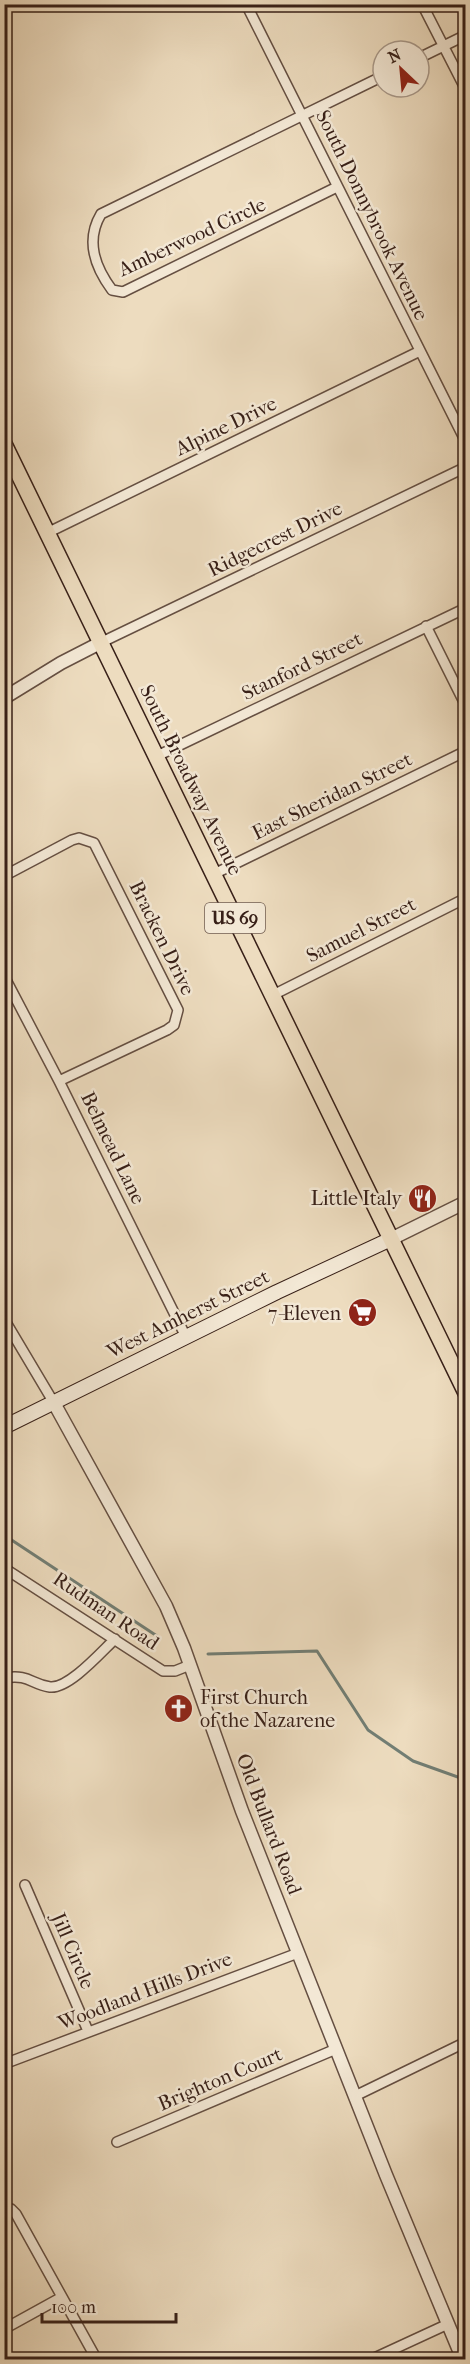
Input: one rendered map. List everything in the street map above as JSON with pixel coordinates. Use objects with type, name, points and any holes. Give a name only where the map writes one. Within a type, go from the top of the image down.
[{"type":"main road","name":"South Broadway Avenue","points":[[4,444],[465,1393]]},
{"type":"main road","name":"West Amherst Street","points":[[4,1427],[390,1239]]},
{"type":"street","name":"South Donnybrook Avenue","points":[[246,4],[465,442]]},
{"type":"street","points":[[422,4],[465,90]]},
{"type":"street","points":[[431,52],[465,35]]},
{"type":"street","points":[[303,115],[371,82]]},
{"type":"street","name":"Amberwood Circle","points":[[303,115],[101,214],[92,243],[93,253],[105,280],[112,290],[123,292],[337,187]]},
{"type":"street","name":"Alpine Drive","points":[[47,533],[420,351]]},
{"type":"street","name":"Ridgecrest Drive","points":[[100,643],[465,467]]},
{"type":"street","name":"Stanford Street","points":[[155,757],[465,608]]},
{"type":"street","points":[[426,626],[465,706]]},
{"type":"street","points":[[4,698],[61,663],[100,643]]},
{"type":"street","name":"East Sheridan Street","points":[[214,874],[465,751]]},
{"type":"street","name":"Bracken Drive","points":[[4,876],[72,840],[88,839],[94,843],[178,1010],[174,1025],[167,1030],[59,1081]]},
{"type":"street","name":"Samuel Street","points":[[273,995],[465,898]]},
{"type":"street","name":"Belmead Lane","points":[[4,976],[59,1081],[186,1337]]},
{"type":"street","points":[[390,1239],[465,1202]]},
{"type":"street","name":"Old Bullard Road","points":[[4,1319],[54,1403],[166,1606],[190,1665],[229,1778],[336,2049],[463,2360]]},
{"type":"street","name":"Rudman Road","points":[[4,1568],[163,1671],[175,1671],[190,1665]]},
{"type":"street","points":[[4,1678],[19,1676],[51,1687],[57,1686],[72,1679],[115,1639]]},
{"type":"street","name":"Jill Circle","points":[[25,1885],[88,2031]]},
{"type":"street","name":"Woodland Hills Drive","points":[[4,2064],[298,1953]]},
{"type":"street","points":[[355,2096],[465,2042]]},
{"type":"street","name":"Brighton Court","points":[[117,2142],[336,2049]]},
{"type":"street","points":[[4,2207],[16,2214],[97,2360]]},
{"type":"street","points":[[4,2329],[62,2297]]},
{"type":"street","points":[[370,2360],[448,2324]]},
{"type":"waterway","points":[[4,1535],[160,1638]]},
{"type":"waterway","points":[[208,1654],[317,1651],[368,1730],[413,1761],[466,1780]]},
{"type":"place","name":"Little Italy","points":[[423,1198]]},
{"type":"place","name":"7-Eleven","points":[[362,1313]]},
{"type":"place","name":"First Church of the Nazarene","points":[[179,1709]]}]
